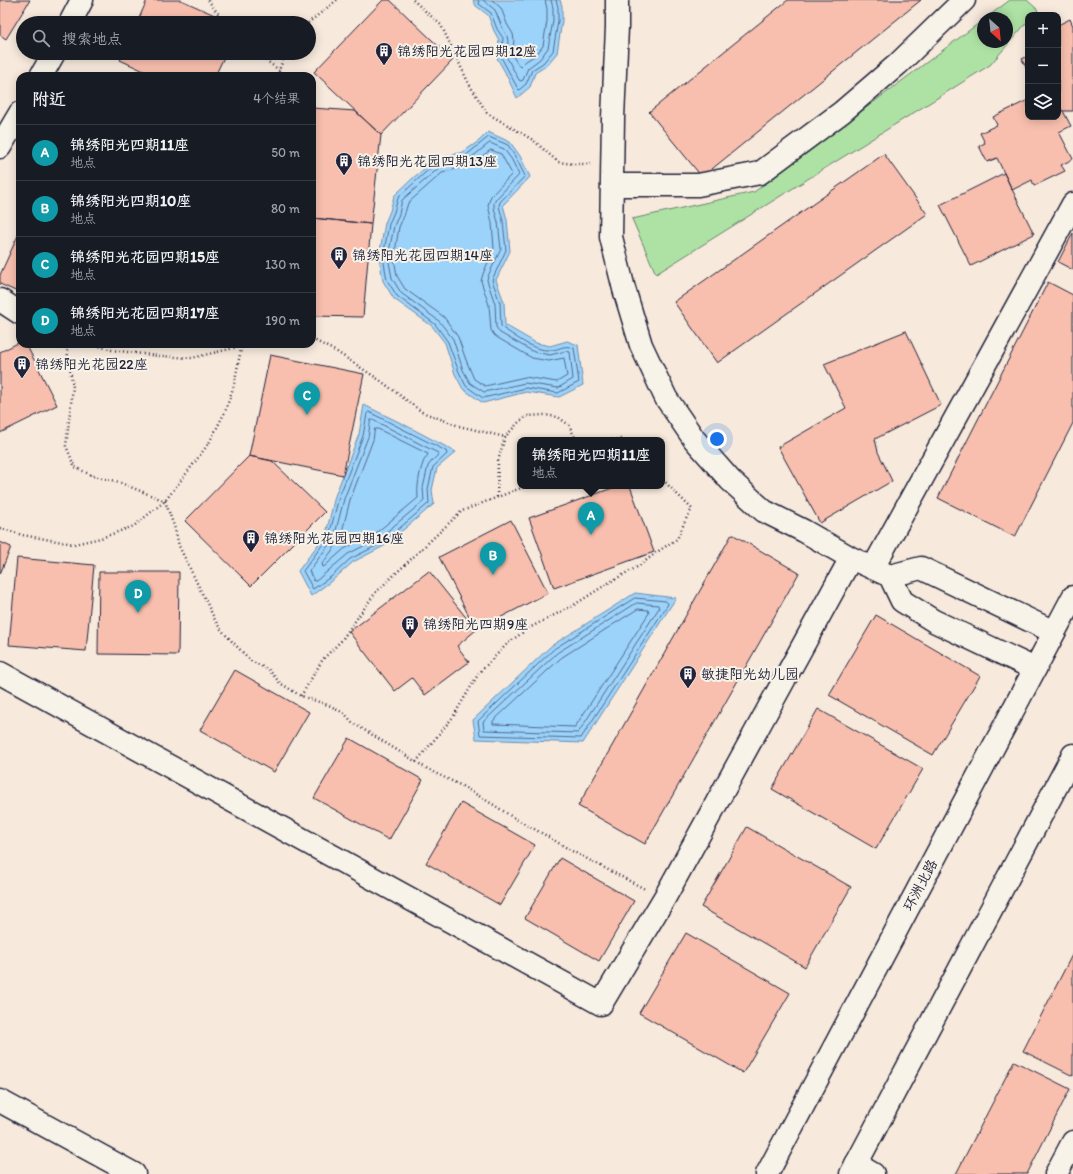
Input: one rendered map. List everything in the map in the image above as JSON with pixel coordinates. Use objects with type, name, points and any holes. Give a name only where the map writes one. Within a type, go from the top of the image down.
[{"type":"street","points":[[74,16],[82,0]]},
{"type":"street","points":[[617,0],[611,237],[621,280],[642,344],[666,398],[694,439],[730,480],[764,511],[804,531],[851,558],[881,572],[902,601],[934,621],[1034,669]]},
{"type":"street","points":[[612,175],[698,185],[760,173],[842,112],[898,64],[964,0]]},
{"type":"street","points":[[43,72],[50,60]]},
{"type":"street","points":[[0,147],[16,119]]},
{"type":"street","points":[[881,572],[1073,204]]},
{"type":"street","points":[[0,300],[16,310]]},
{"type":"street","points":[[0,672],[601,1004],[665,897],[851,558]]},
{"type":"street","points":[[881,572],[921,568],[1054,632]]},
{"type":"street","name":"环洲北路","points":[[767,1174],[1073,597]]},
{"type":"street","points":[[860,1171],[1073,755]]},
{"type":"street","points":[[0,1101],[134,1174]]},
{"type":"street","points":[[1056,1174],[1073,1142]]},
{"type":"path","points":[[208,0],[219,16]]},
{"type":"path","points":[[316,17],[337,0]]},
{"type":"path","points":[[413,0],[441,25],[469,84],[487,113],[533,140],[558,162],[574,164],[612,175]]},
{"type":"path","points":[[266,60],[280,70],[284,60]]},
{"type":"path","points":[[316,341],[337,352],[381,381],[422,412],[459,426],[505,437]]},
{"type":"path","points":[[65,348],[67,350],[73,387],[66,446],[75,467],[93,476],[116,481],[165,501],[179,546],[218,624],[224,633],[251,661],[269,670],[280,683],[301,696],[332,706],[344,714],[353,723],[416,762],[494,805],[514,818],[572,851],[646,889],[665,897]]},
{"type":"path","points":[[105,348],[158,356],[192,358],[230,348]]},
{"type":"path","points":[[0,528],[22,534],[74,544],[101,538],[134,526],[165,501],[209,443],[225,412],[234,385],[241,348]]},
{"type":"path","points":[[497,497],[498,461],[505,437],[527,416],[544,415],[558,417],[569,425],[575,437]]},
{"type":"path","points":[[416,762],[453,717],[479,673],[508,643],[529,628],[574,605],[610,582],[639,566],[677,539],[692,509],[665,482]]},
{"type":"path","points":[[301,696],[323,659],[341,641],[376,592],[462,511],[518,489]]},
{"type":"green space","points":[[1010,0],[1027,0],[1038,10],[1036,12],[1025,12],[1025,24],[1013,38],[1013,12],[994,12]]},
{"type":"green space","points":[[977,25],[977,48],[1005,48],[990,65],[656,274],[632,219],[754,192]]},
{"type":"water","points":[[473,0],[560,0],[562,6],[562,21],[557,53],[546,66],[535,73],[530,87],[517,98],[497,58],[499,40],[488,15],[476,6]]},
{"type":"water","points":[[488,132],[510,142],[520,156],[530,177],[503,205],[507,220],[510,251],[496,280],[504,302],[505,325],[536,343],[550,346],[567,341],[578,345],[583,385],[559,397],[526,392],[483,403],[463,389],[455,374],[445,343],[432,326],[394,299],[383,281],[379,257],[385,223],[394,196],[436,159],[463,152],[479,141]]},
{"type":"water","points":[[364,405],[456,452],[437,468],[432,490],[434,504],[384,546],[353,562],[334,579],[311,596],[298,571],[326,534],[335,496],[359,434]]},
{"type":"water","points":[[635,593],[676,598],[583,743],[476,739],[473,720],[551,646]]},
{"type":"building","points":[[0,0],[30,0],[20,16],[16,16],[16,23],[6,39],[0,35]]},
{"type":"building","points":[[147,0],[181,0],[217,16],[140,16]]},
{"type":"building","name":"锦绣阳光花园四期12座","points":[[383,0],[390,0],[453,60],[381,135],[316,74],[316,72],[314,72]]},
{"type":"building","points":[[788,0],[921,0],[702,177],[649,112]]},
{"type":"building","points":[[1070,19],[1073,26],[1073,111],[1063,111],[1061,109],[1061,24]]},
{"type":"building","points":[[1025,58],[1025,66],[1022,59]]},
{"type":"building","points":[[120,60],[223,60],[217,72],[146,72]]},
{"type":"building","points":[[1025,101],[1025,120],[1061,120],[1061,109],[1071,126],[1059,132],[1073,159],[1061,165],[1065,171],[1034,186],[1032,180],[1012,190],[997,158],[987,162],[979,146],[985,143],[980,133],[997,125],[993,117]]},
{"type":"building","name":"锦绣阳光花园四期13座","points":[[316,108],[355,111],[381,135],[371,224],[316,218]]},
{"type":"building","points":[[884,154],[927,214],[717,363],[674,302]]},
{"type":"building","points":[[1004,173],[1034,234],[971,266],[940,205]]},
{"type":"building","name":"锦绣阳光花园四期14座","points":[[316,218],[371,224],[363,317],[316,316]]},
{"type":"building","points":[[1073,233],[1073,270],[1058,262]]},
{"type":"building","points":[[16,240],[16,291],[0,284],[0,275]]},
{"type":"building","points":[[1048,282],[1073,295],[1073,423],[1015,537],[938,498]]},
{"type":"building","points":[[906,331],[941,405],[875,439],[878,452],[892,481],[820,523],[778,447],[846,408],[824,364]]},
{"type":"building","name":"锦绣阳光花园22座","points":[[16,344],[16,348],[28,348],[57,405],[0,433],[0,352]]},
{"type":"building","points":[[270,355],[364,374],[343,475],[249,456]]},
{"type":"building","name":"锦绣阳光花园四期16座","points":[[249,456],[272,461],[325,512],[251,586],[185,521]]},
{"type":"building","points":[[610,489],[631,489],[654,552],[554,588],[529,518]]},
{"type":"building","points":[[511,520],[548,593],[476,630],[439,557]]},
{"type":"building","name":"敏捷阳光幼儿园","points":[[732,534],[799,573],[645,844],[578,806]]},
{"type":"building","points":[[0,542],[11,547],[0,574]]},
{"type":"building","points":[[17,558],[94,565],[86,651],[9,645]]},
{"type":"building","name":"锦绣阳光四期9座","points":[[429,571],[476,630],[457,646],[469,662],[425,695],[412,678],[395,691],[349,632]]},
{"type":"building","points":[[99,572],[179,572],[178,655],[98,654]]},
{"type":"building","points":[[876,615],[980,676],[933,755],[829,695]]},
{"type":"building","points":[[235,670],[309,712],[274,772],[200,730]]},
{"type":"building","points":[[818,709],[923,769],[876,849],[772,789]]},
{"type":"building","points":[[349,738],[423,780],[389,840],[314,798]]},
{"type":"building","points":[[461,803],[535,845],[500,905],[426,863]]},
{"type":"building","points":[[747,827],[851,887],[805,967],[701,907]]},
{"type":"building","points":[[560,858],[634,901],[599,961],[525,918]]},
{"type":"building","points":[[686,933],[790,993],[743,1073],[639,1013]]},
{"type":"building","points":[[1073,953],[1073,1076],[1023,1051]]},
{"type":"building","points":[[1014,1061],[1070,1089],[1027,1174],[956,1174]]},
{"type":"place","name":"锦绣阳光花园四期12座","points":[[384,66]]},
{"type":"place","name":"锦绣阳光花园四期13座","points":[[344,176]]},
{"type":"place","name":"锦绣阳光花园四期14座","points":[[339,270]]},
{"type":"place","name":"锦绣阳光花园22座","points":[[22,379]]},
{"type":"place","name":"锦绣阳光花园四期15座","points":[[307,415]]},
{"type":"place","name":"锦绣阳光四期11座","points":[[591,535]]},
{"type":"place","name":"锦绣阳光花园四期16座","points":[[251,553]]},
{"type":"place","name":"锦绣阳光四期10座","points":[[493,575]]},
{"type":"place","name":"锦绣阳光花园四期17座","points":[[138,613]]},
{"type":"place","name":"锦绣阳光四期9座","points":[[410,639]]},
{"type":"place","name":"敏捷阳光幼儿园","points":[[688,689]]}]
